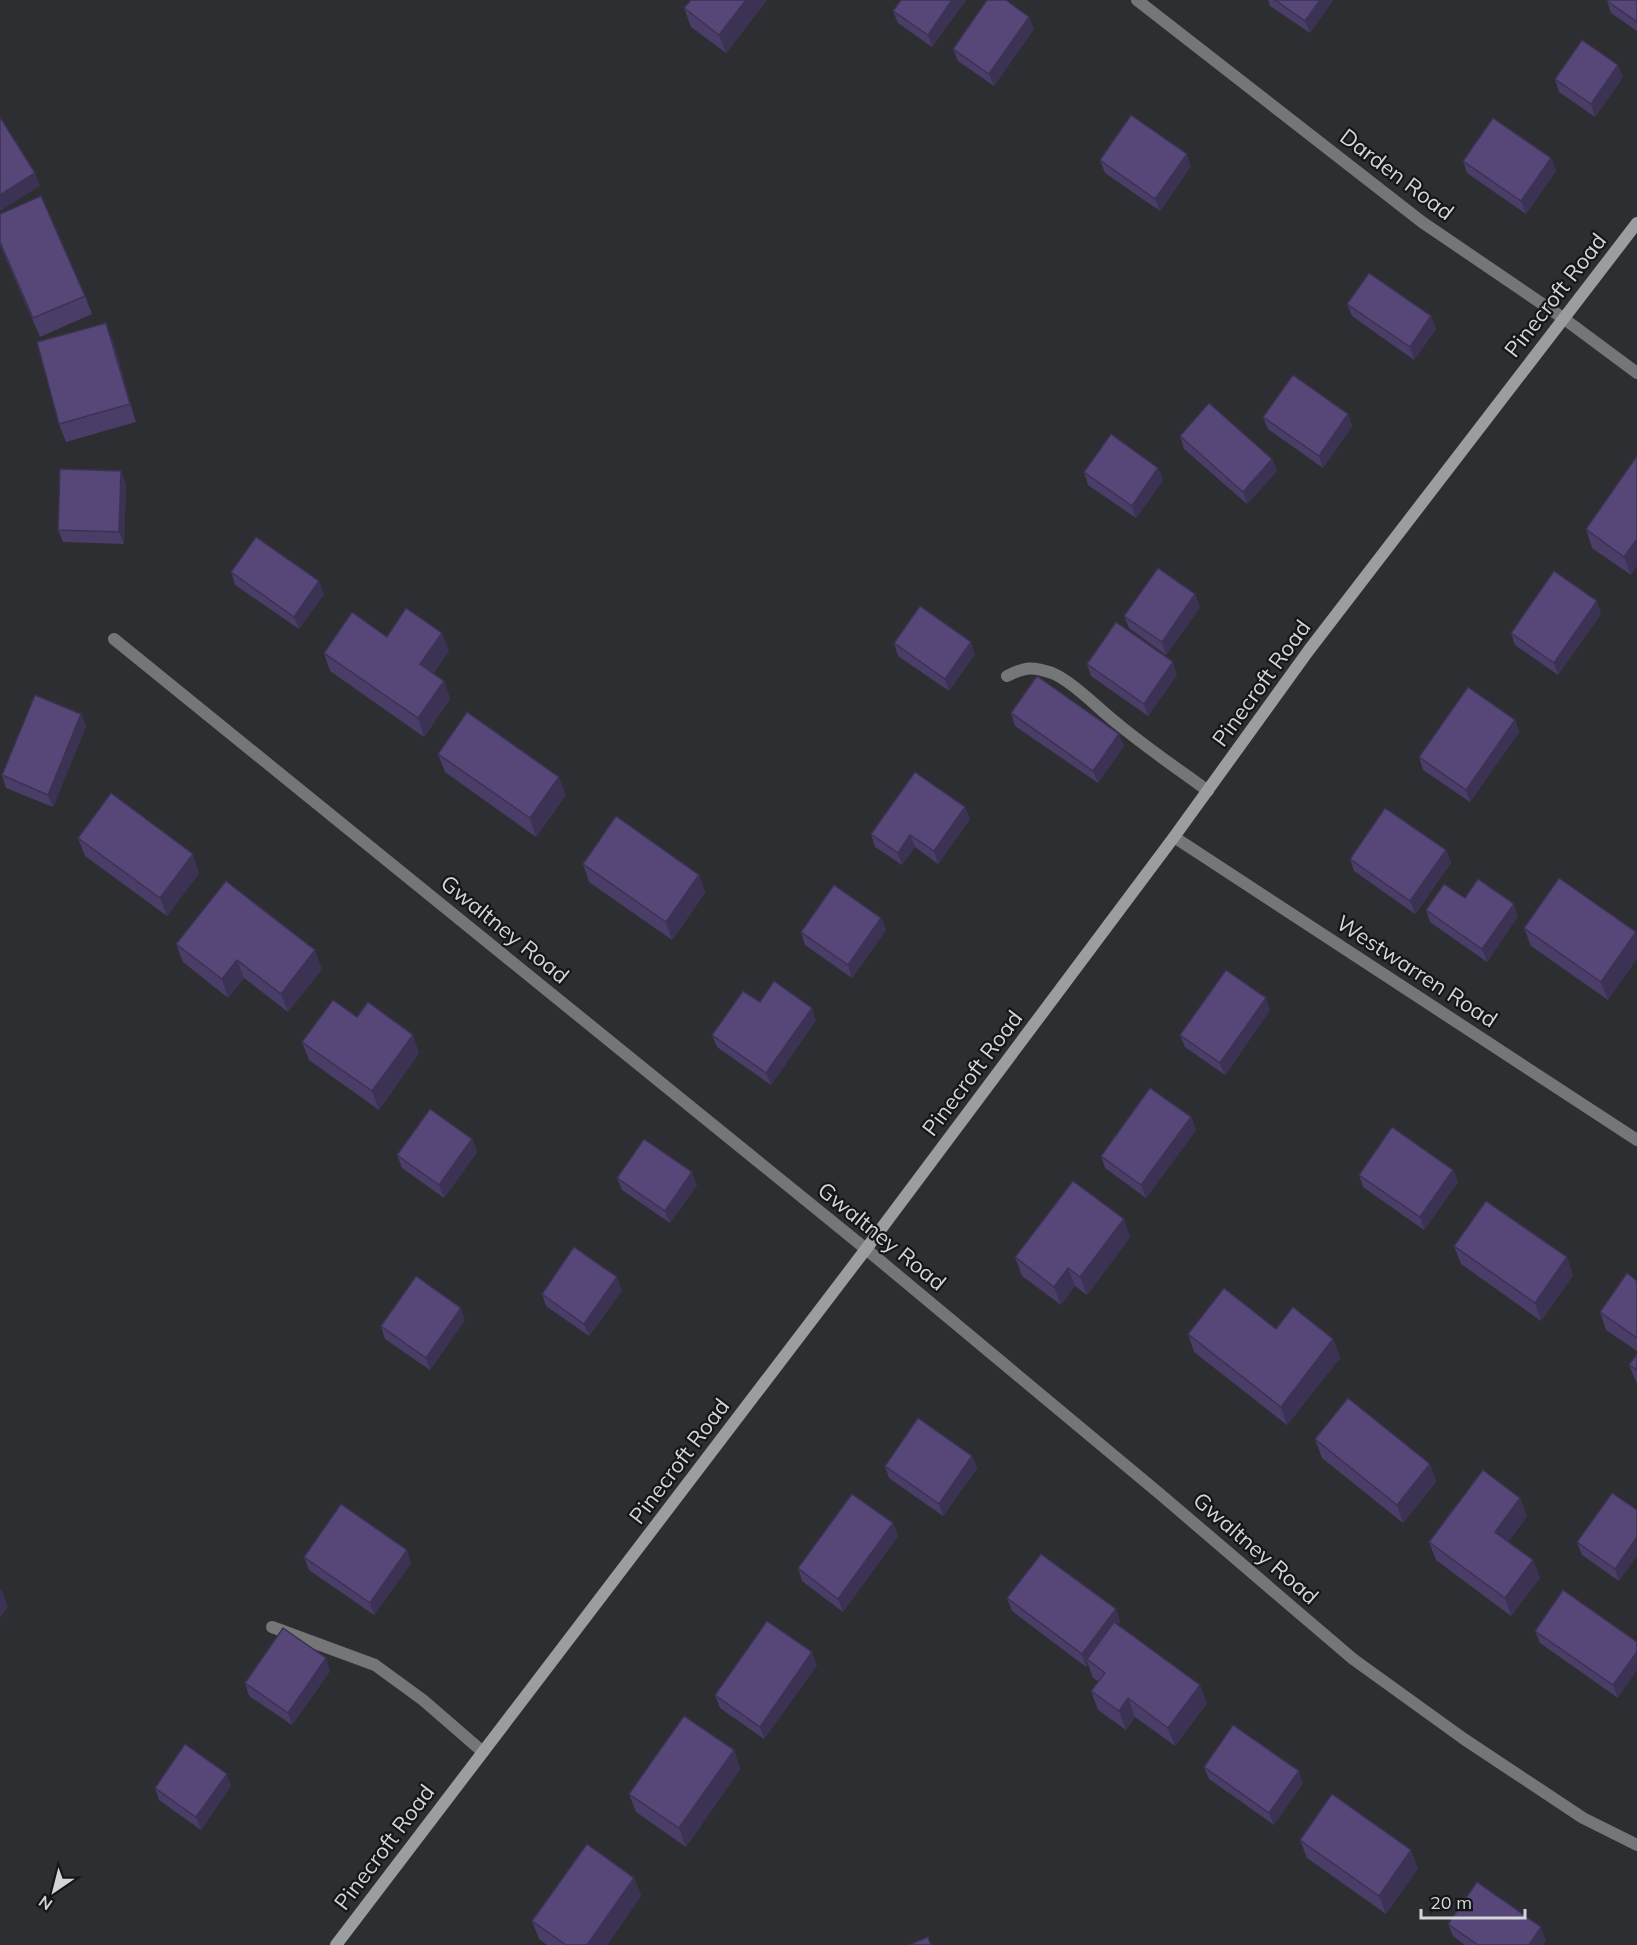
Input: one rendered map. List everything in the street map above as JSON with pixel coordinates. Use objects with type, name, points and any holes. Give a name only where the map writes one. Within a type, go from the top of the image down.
[{"type":"street","name":"Darden Road","points":[[1137,0],[1422,222],[1563,318],[1637,373]]},
{"type":"street","name":"Pinecroft Road","points":[[336,1945],[866,1250],[1174,837],[1309,650],[1637,223]]},
{"type":"street","name":"Gwaltney Road","points":[[114,639],[866,1250],[1160,1494],[1353,1659],[1464,1739],[1583,1818],[1637,1845]]},
{"type":"street","points":[[1007,676],[1025,668],[1040,669],[1054,674],[1208,790]]},
{"type":"street","name":"Westwarren Road","points":[[1174,837],[1637,1140]]},
{"type":"street","points":[[272,1627],[375,1665],[423,1700],[483,1752]]},
{"type":"building","points":[[691,0],[746,0],[719,35],[684,8]]},
{"type":"building","points":[[901,0],[952,0],[928,35],[893,11]]},
{"type":"building","points":[[987,0],[1006,0],[1029,17],[989,74],[953,49]]},
{"type":"building","points":[[1275,0],[1320,0],[1305,21]]},
{"type":"building","points":[[1637,0],[1637,22],[1607,1]]},
{"type":"building","points":[[1582,40],[1618,65],[1591,104],[1555,79]]},
{"type":"building","points":[[1131,115],[1187,154],[1155,199],[1100,160]]},
{"type":"building","points":[[0,117],[35,173],[0,195]]},
{"type":"building","points":[[1493,118],[1551,158],[1521,201],[1463,161]]},
{"type":"building","points":[[41,196],[85,296],[33,318],[0,242],[0,214]]},
{"type":"building","points":[[1369,273],[1431,316],[1410,347],[1347,304]]},
{"type":"building","points":[[106,323],[130,404],[59,424],[37,342]]},
{"type":"building","points":[[1293,375],[1348,414],[1319,456],[1263,417]]},
{"type":"building","points":[[1209,403],[1272,459],[1243,492],[1180,436]]},
{"type":"building","points":[[1111,434],[1158,468],[1132,506],[1084,472]]},
{"type":"building","points":[[1637,456],[1637,539],[1624,557],[1586,529]]},
{"type":"building","points":[[60,469],[121,471],[119,532],[58,530]]},
{"type":"building","points":[[256,537],[319,581],[294,617],[231,572]]},
{"type":"building","points":[[1158,568],[1195,594],[1162,642],[1124,616]]},
{"type":"building","points":[[1554,571],[1597,601],[1554,663],[1511,633]]},
{"type":"building","points":[[920,606],[971,642],[945,679],[894,643]]},
{"type":"building","points":[[406,608],[442,633],[420,664],[444,681],[418,718],[324,653],[352,612],[387,637]]},
{"type":"building","points":[[1116,622],[1173,662],[1144,704],[1087,664]]},
{"type":"building","points":[[1037,676],[1119,734],[1093,771],[1011,713]]},
{"type":"building","points":[[1468,687],[1515,720],[1466,790],[1419,757]]},
{"type":"building","points":[[35,695],[81,714],[48,795],[2,775]]},
{"type":"building","points":[[467,712],[559,777],[530,818],[438,754]]},
{"type":"building","points":[[915,772],[965,807],[934,851],[910,835],[898,853],[871,834]]},
{"type":"building","points":[[111,793],[193,854],[160,898],[78,838]]},
{"type":"building","points":[[1385,808],[1446,850],[1410,901],[1350,859]]},
{"type":"building","points":[[616,816],[699,875],[666,922],[583,864]]},
{"type":"building","points":[[1559,878],[1636,932],[1601,982],[1524,928]]},
{"type":"building","points":[[1478,879],[1514,904],[1482,949],[1426,910],[1444,884],[1465,898]]},
{"type":"building","points":[[226,881],[315,950],[281,994],[237,960],[222,979],[176,944]]},
{"type":"building","points":[[834,885],[881,918],[848,965],[801,932]]},
{"type":"building","points":[[1226,970],[1266,998],[1220,1063],[1180,1035]]},
{"type":"building","points":[[774,981],[812,1008],[766,1073],[712,1035],[743,991],[760,1002]]},
{"type":"building","points":[[333,1000],[357,1017],[368,1002],[413,1035],[372,1091],[302,1042]]},
{"type":"building","points":[[1150,1088],[1191,1117],[1141,1185],[1101,1156]]},
{"type":"building","points":[[430,1109],[472,1139],[439,1185],[397,1155]]},
{"type":"building","points":[[1392,1127],[1453,1170],[1420,1217],[1359,1175]]},
{"type":"building","points":[[644,1139],[692,1172],[665,1211],[617,1178]]},
{"type":"building","points":[[1073,1181],[1124,1219],[1080,1277],[1068,1268],[1054,1287],[1015,1257]]},
{"type":"building","points":[[1486,1201],[1567,1257],[1535,1303],[1454,1246]]},
{"type":"building","points":[[574,1247],[617,1277],[584,1324],[542,1294]]},
{"type":"building","points":[[1627,1273],[1637,1281],[1637,1338],[1600,1312]]},
{"type":"building","points":[[416,1276],[461,1308],[426,1358],[381,1326]]},
{"type":"building","points":[[1224,1288],[1276,1329],[1293,1307],[1333,1339],[1281,1407],[1188,1334]]},
{"type":"building","points":[[1637,1354],[1637,1370],[1629,1365]]},
{"type":"building","points":[[1348,1398],[1430,1464],[1397,1505],[1315,1439]]},
{"type":"building","points":[[918,1418],[972,1456],[939,1504],[885,1466]]},
{"type":"building","points":[[1483,1470],[1520,1498],[1495,1532],[1533,1560],[1505,1598],[1429,1542]]},
{"type":"building","points":[[1612,1493],[1637,1510],[1637,1537],[1615,1569],[1577,1542]]},
{"type":"building","points":[[852,1494],[893,1523],[838,1599],[798,1568]]},
{"type":"building","points":[[341,1504],[407,1550],[370,1603],[304,1557]]},
{"type":"building","points":[[1041,1554],[1116,1609],[1082,1654],[1007,1598]]},
{"type":"building","points":[[1563,1590],[1637,1642],[1637,1652],[1613,1685],[1535,1631]]},
{"type":"building","points":[[767,1621],[812,1652],[760,1727],[715,1695]]},
{"type":"building","points":[[1114,1622],[1200,1685],[1168,1728],[1128,1698],[1119,1711],[1091,1691],[1105,1673],[1087,1659]]},
{"type":"building","points":[[283,1628],[326,1658],[288,1713],[245,1683]]},
{"type":"building","points":[[684,1716],[734,1750],[679,1828],[629,1794]]},
{"type":"building","points":[[1233,1725],[1299,1771],[1269,1813],[1204,1767]]},
{"type":"building","points":[[185,1744],[227,1774],[196,1817],[155,1788]]},
{"type":"building","points":[[1332,1794],[1411,1850],[1379,1896],[1300,1840]]},
{"type":"building","points":[[587,1844],[634,1878],[587,1945],[566,1945],[532,1921]]},
{"type":"building","points":[[1477,1882],[1541,1927],[1529,1945],[1478,1945],[1448,1924]]},
{"type":"building","points":[[928,1937],[931,1945],[909,1945]]}]
